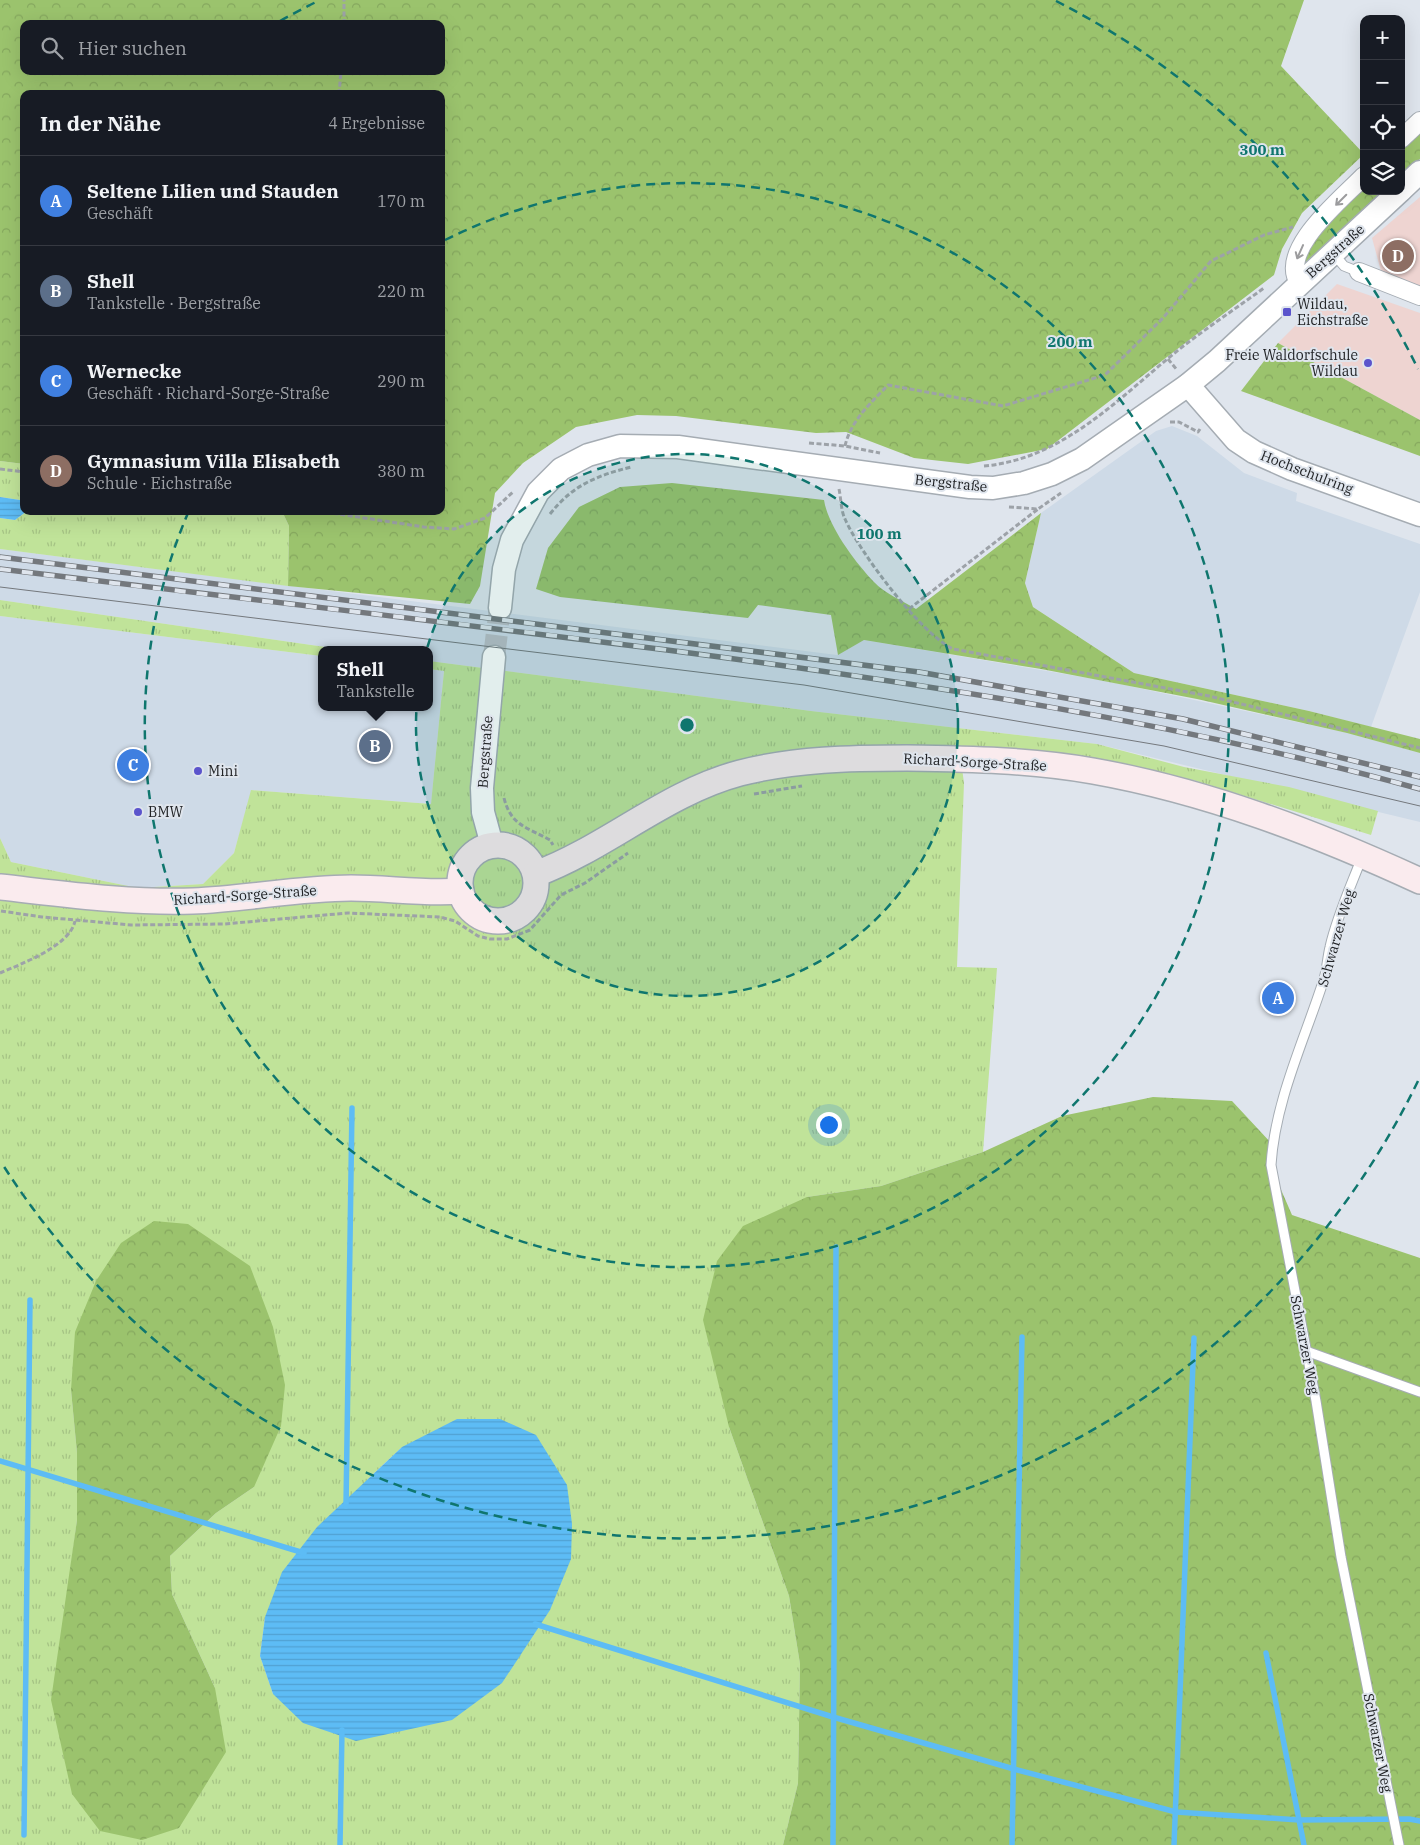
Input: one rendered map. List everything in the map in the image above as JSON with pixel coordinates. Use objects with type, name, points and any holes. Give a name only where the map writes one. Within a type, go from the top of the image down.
[{"type":"main road","name":"Richard-Sorge-Straße","points":[[536,874],[561,864],[600,844],[662,805],[709,783],[770,767],[808,761],[854,758],[990,760],[1094,771],[1191,795],[1282,824],[1363,854],[1420,881]]},
{"type":"main road","points":[[503,845],[524,854],[536,874],[537,885],[530,906],[522,914],[502,922],[480,917],[468,906],[461,891],[460,879],[470,857],[480,849],[492,846],[503,845]]},
{"type":"main road","name":"Richard-Sorge-Straße","points":[[0,887],[152,901],[230,899],[350,888],[438,893],[461,891]]},
{"type":"street","points":[[1405,135],[1420,121]]},
{"type":"street","name":"Bergstraße","points":[[1405,187],[1420,172]]},
{"type":"street","points":[[1300,284],[1294,276],[1294,267],[1307,235],[1360,180]]},
{"type":"street","name":"Bergstraße","points":[[500,608],[504,569],[512,540],[538,492],[561,469],[588,455],[620,446],[678,447],[970,487],[993,488],[1024,483],[1052,474],[1082,459],[1188,385],[1397,195]]},
{"type":"street","points":[[1358,272],[1420,296]]},
{"type":"street","name":"Hochschulring","points":[[1188,385],[1236,440],[1254,452],[1292,469],[1420,515]]},
{"type":"street","name":"Bergstraße","points":[[492,846],[483,812],[482,788],[494,658]]},
{"type":"lane","points":[[1333,253],[1344,266],[1358,272]]},
{"type":"lane","name":"Schwarzer Weg","points":[[1363,854],[1330,946],[1324,982],[1296,1059],[1273,1136],[1271,1164],[1316,1401],[1341,1557],[1399,1845]]},
{"type":"lane","points":[[1306,1351],[1420,1392]]},
{"type":"path","points":[[344,0],[344,20]]},
{"type":"path","points":[[340,90],[341,75]]},
{"type":"path","points":[[883,454],[845,446],[848,432],[888,384],[1003,406],[1105,375],[1163,318],[1211,261],[1264,235],[1298,226]]},
{"type":"path","points":[[976,466],[1021,460],[1054,447],[1107,410],[1179,350],[1265,287]]},
{"type":"path","points":[[549,516],[561,501],[586,482],[633,467]]},
{"type":"path","points":[[0,469],[20,472]]},
{"type":"path","points":[[839,485],[844,518],[866,555],[929,633],[942,644],[953,649],[1209,696],[1420,748]]},
{"type":"path","points":[[909,609],[1038,508]]},
{"type":"path","points":[[344,515],[424,527],[454,529]]},
{"type":"path","points":[[749,794],[804,785]]},
{"type":"path","points":[[503,793],[507,810],[513,819],[550,840],[572,889]]},
{"type":"path","points":[[348,913],[448,918],[478,936],[490,939],[507,939],[530,930],[540,922],[554,900],[585,883],[630,852]]},
{"type":"path","points":[[0,910],[74,921],[74,926],[64,938],[41,954],[0,973]]},
{"type":"shaded area","points":[[1420,197],[1420,289],[1382,275],[1372,238]]},
{"type":"shaded area","name":"Freie Waldorfschule Wildau","points":[[1337,284],[1420,313],[1420,420],[1278,343]]},
{"type":"shaded area","points":[[1172,426],[1197,436],[1244,473],[1297,493],[1296,501],[1420,544],[1420,592],[1371,727],[1309,711],[1134,673],[1033,607],[1025,583],[1041,513],[1156,431]]},
{"type":"shaded area","points":[[0,549],[837,655],[864,640],[1106,681],[1348,733],[1420,753],[1420,822],[1097,744],[811,711],[433,662],[433,646],[318,646],[0,600]]},
{"type":"shaded area","points":[[0,616],[318,656],[318,711],[433,711],[433,670],[444,671],[431,804],[252,790],[234,853],[203,884],[138,888],[11,862],[0,838]]},
{"type":"green space","points":[[0,0],[1304,0],[1281,66],[1360,150],[1360,158],[1302,213],[1282,249],[1274,275],[1047,449],[968,464],[914,458],[846,432],[816,433],[676,416],[637,415],[576,427],[523,463],[495,493],[480,586],[470,604],[288,586],[289,526],[284,515],[445,515],[445,90],[20,90],[20,464],[0,461]]},
{"type":"green space","points":[[1420,129],[1420,159],[1405,172],[1405,150],[1405,144]]},
{"type":"green space","points":[[1360,188],[1360,195],[1379,195],[1305,263],[1299,263],[1310,237]]},
{"type":"green space","points":[[1278,343],[1420,420],[1420,456],[1241,391]]},
{"type":"green space","points":[[0,461],[20,464],[20,500],[0,497]]},
{"type":"green space","points":[[672,483],[824,500],[837,532],[867,574],[883,590],[916,609],[1041,513],[1025,583],[1033,607],[1134,673],[1309,711],[1420,739],[1420,753],[1347,733],[1197,699],[1041,669],[864,640],[838,655],[831,615],[758,605],[748,618],[560,597],[536,589],[548,548],[579,507],[620,487]]},
{"type":"green space","points":[[22,515],[284,515],[289,526],[288,586],[0,549],[0,518],[15,520]]},
{"type":"green space","points":[[0,600],[318,646],[318,656],[0,616]]},
{"type":"green space","points":[[433,662],[811,711],[1097,744],[1184,767],[1289,787],[1378,811],[1371,835],[1193,780],[1061,756],[959,746],[964,783],[957,967],[997,968],[983,1152],[881,1186],[807,1197],[729,1427],[789,1596],[800,1664],[798,1783],[783,1845],[0,1845],[0,838],[11,862],[138,888],[203,884],[234,853],[251,790],[431,804],[444,671],[433,670]],"holes":[[[71,1390],[254,1487],[216,1513],[170,1556],[172,1594],[215,1688],[67,1597],[77,1520],[77,1453]],[[402,1447],[273,1694],[260,1656],[265,1617],[369,1478]]]},
{"type":"green space","points":[[1153,1097],[1232,1101],[1272,1144],[1279,1185],[1292,1215],[1420,1258],[1420,1845],[783,1845],[798,1783],[800,1664],[789,1596],[729,1427],[703,1320],[717,1261],[743,1226],[807,1197],[881,1186],[983,1152],[1062,1116]]},
{"type":"green space","points":[[154,1221],[188,1224],[250,1266],[273,1327],[285,1385],[281,1426],[254,1487],[216,1513],[170,1556],[172,1594],[215,1688],[226,1752],[179,1828],[142,1840],[100,1831],[72,1794],[51,1700],[77,1520],[77,1453],[71,1390],[75,1332],[96,1281],[121,1243]]},
{"type":"water","points":[[0,497],[20,500],[20,515],[22,515],[15,520],[0,518]]},
{"type":"water","points":[[457,1419],[500,1419],[536,1435],[567,1485],[572,1524],[571,1559],[550,1610],[502,1683],[452,1720],[356,1741],[303,1723],[273,1694],[260,1656],[265,1617],[282,1572],[317,1527],[402,1447]]},
{"type":"waterway","points":[[346,1506],[352,1108]]},
{"type":"waterway","points":[[833,1845],[836,1247]]},
{"type":"waterway","points":[[24,1835],[30,1300]]},
{"type":"waterway","points":[[1012,1845],[1022,1337]]},
{"type":"waterway","points":[[1174,1845],[1194,1338]]},
{"type":"waterway","points":[[0,1461],[304,1553]]},
{"type":"waterway","points":[[535,1624],[833,1717],[1014,1769],[1176,1812],[1299,1820],[1409,1819],[1420,1821]]},
{"type":"waterway","points":[[1266,1653],[1304,1845]]},
{"type":"waterway","points":[[340,1845],[342,1730]]},
{"type":"tunnel","points":[[494,657],[500,608]]},
{"type":"tram line","points":[[0,587],[804,685],[1164,746],[1420,806]]},
{"type":"railway","points":[[0,557],[919,672],[1183,719],[1420,777]]},
{"type":"railway","points":[[0,569],[584,639],[857,676],[1046,706],[1140,724],[1234,743],[1420,789]]},
{"type":"place","name":"Gymnasium Villa Elisabeth","points":[[1398,256]]},
{"type":"place","name":"Wildau, Eichstraße","points":[[1287,312]]},
{"type":"place","name":"Freie Waldorfschule Wildau","points":[[1368,363]]},
{"type":"place","name":"Shell","points":[[375,746]]},
{"type":"place","name":"Wernecke","points":[[133,765]]},
{"type":"place","name":"Mini","points":[[198,771]]},
{"type":"place","name":"BMW","points":[[138,812]]},
{"type":"place","name":"Seltene Lilien und Stauden","points":[[1278,998]]}]
